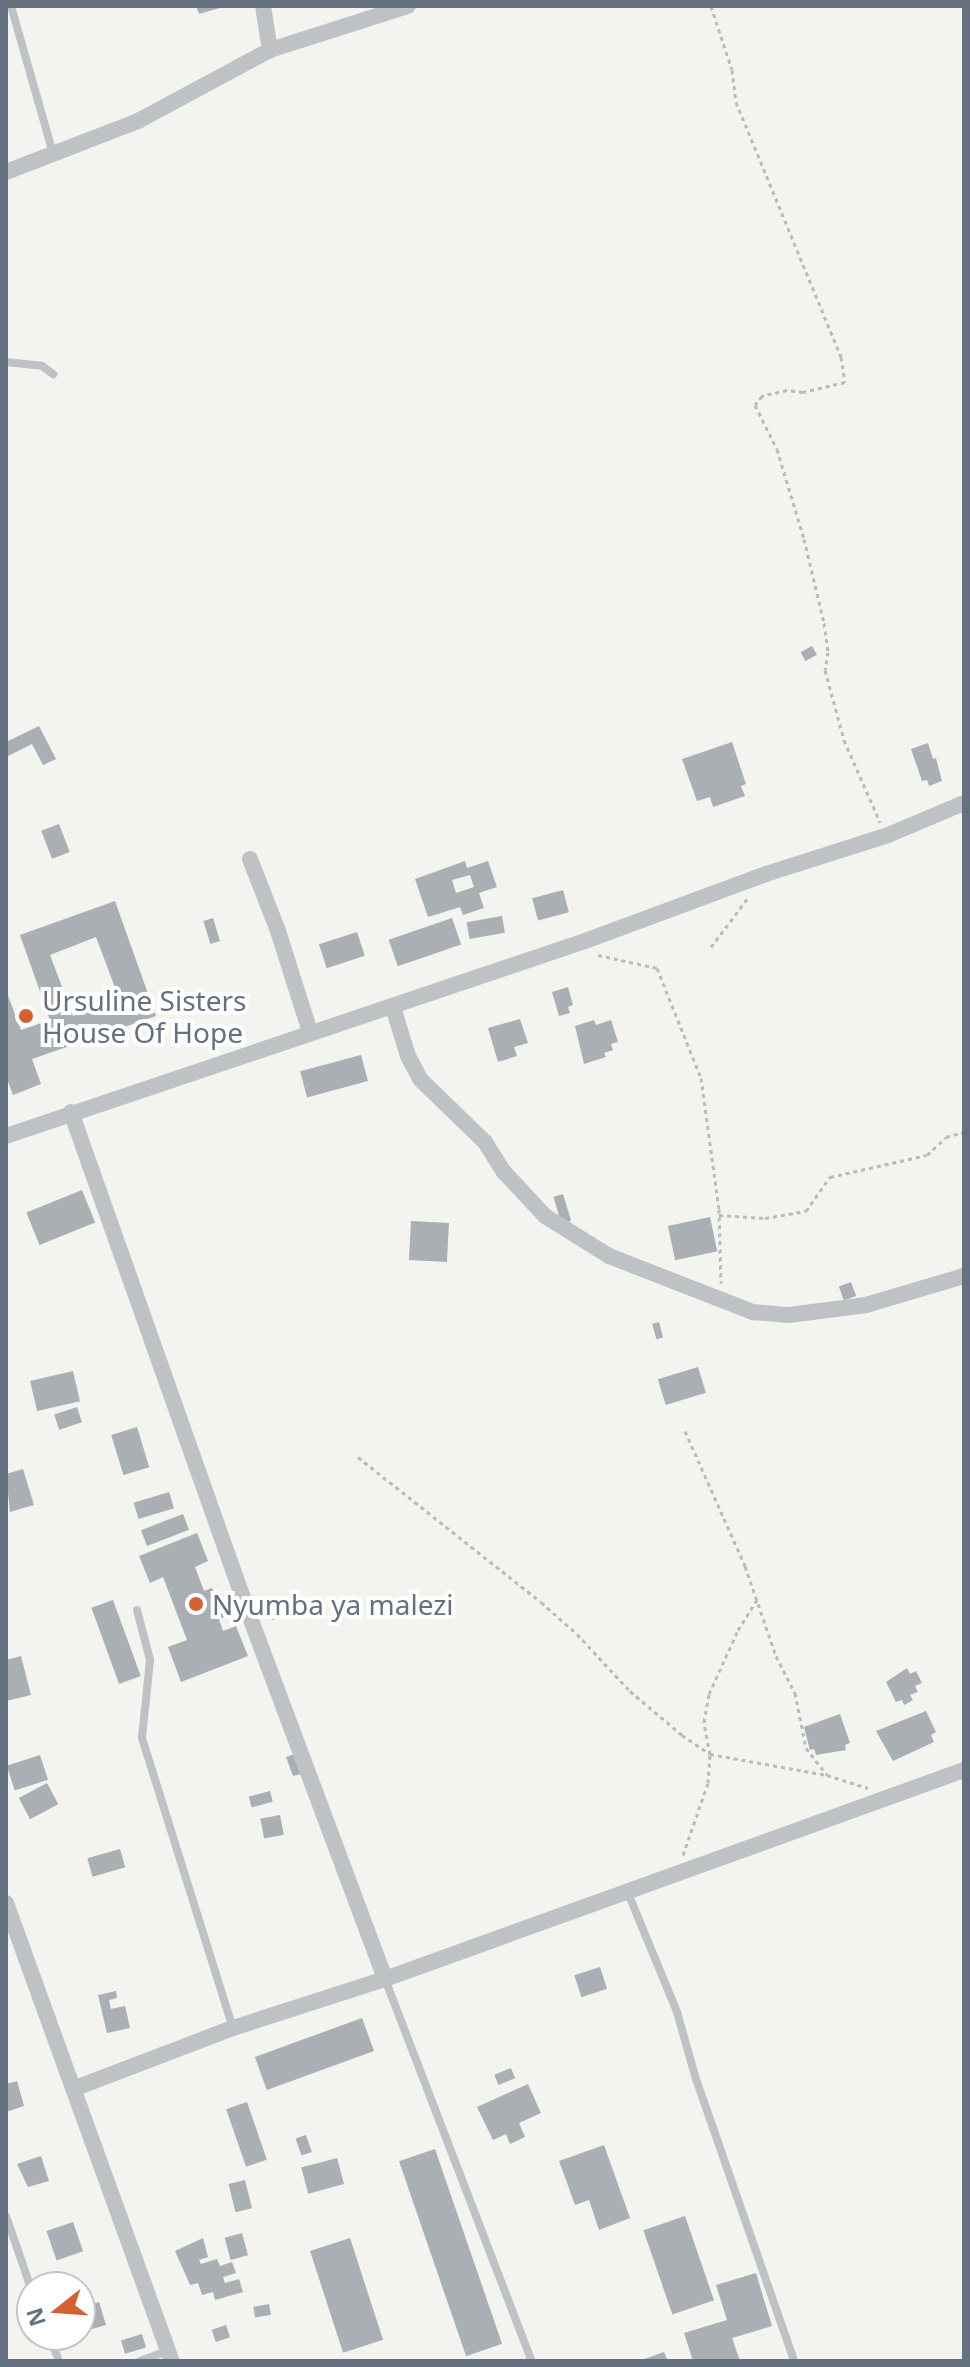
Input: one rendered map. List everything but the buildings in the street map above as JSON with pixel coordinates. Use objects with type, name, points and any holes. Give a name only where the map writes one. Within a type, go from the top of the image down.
[{"type":"street","points":[[263,6],[270,50]]},
{"type":"street","points":[[6,172],[138,121],[270,50],[408,6]]},
{"type":"street","points":[[6,1136],[585,941],[766,874],[888,835],[964,803]]},
{"type":"street","points":[[250,859],[278,931],[310,1032]]},
{"type":"street","points":[[393,1007],[408,1056],[421,1080],[485,1142],[504,1172],[545,1216],[609,1256],[753,1312],[789,1315],[866,1305],[964,1276]]},
{"type":"street","points":[[71,1112],[248,1612],[385,1979]]},
{"type":"street","points":[[73,2089],[233,2028],[385,1979],[964,1770]]},
{"type":"street","points":[[6,1903],[170,2356]]},
{"type":"lane","points":[[11,6],[53,154]]},
{"type":"lane","points":[[6,362],[42,366],[53,374]]},
{"type":"lane","points":[[137,1610],[150,1660],[142,1738],[233,2028]]},
{"type":"lane","points":[[628,1893],[677,2012],[696,2079],[794,2361]]},
{"type":"lane","points":[[385,1979],[532,2361]]},
{"type":"lane","points":[[6,2216],[25,2271]]},
{"type":"lane","points":[[140,2361],[170,2356]]},
{"type":"path","points":[[711,6],[732,70],[736,102],[841,357],[845,382],[803,392],[787,390],[762,396],[755,405],[777,449],[804,539],[824,623],[828,652],[825,670],[844,740],[872,808],[888,835]]},
{"type":"path","points":[[711,947],[748,898]]},
{"type":"path","points":[[585,941],[599,956],[657,968],[701,1078],[719,1215],[721,1301]]},
{"type":"path","points":[[719,1215],[765,1218],[806,1211],[830,1177],[927,1155],[946,1137],[964,1132]]},
{"type":"path","points":[[685,1431],[758,1600],[776,1656],[795,1693],[803,1741],[827,1775]]},
{"type":"path","points":[[358,1457],[541,1602],[660,1718],[710,1754],[827,1775],[890,1798]]},
{"type":"path","points":[[682,1856],[708,1783],[710,1754],[704,1722],[709,1694],[738,1630],[758,1600]]},
{"type":"place","name":"Ursuline Sisters House Of Hope","points":[[26,1016]]},
{"type":"place","name":"Nyumba ya malezi","points":[[196,1604]]}]
